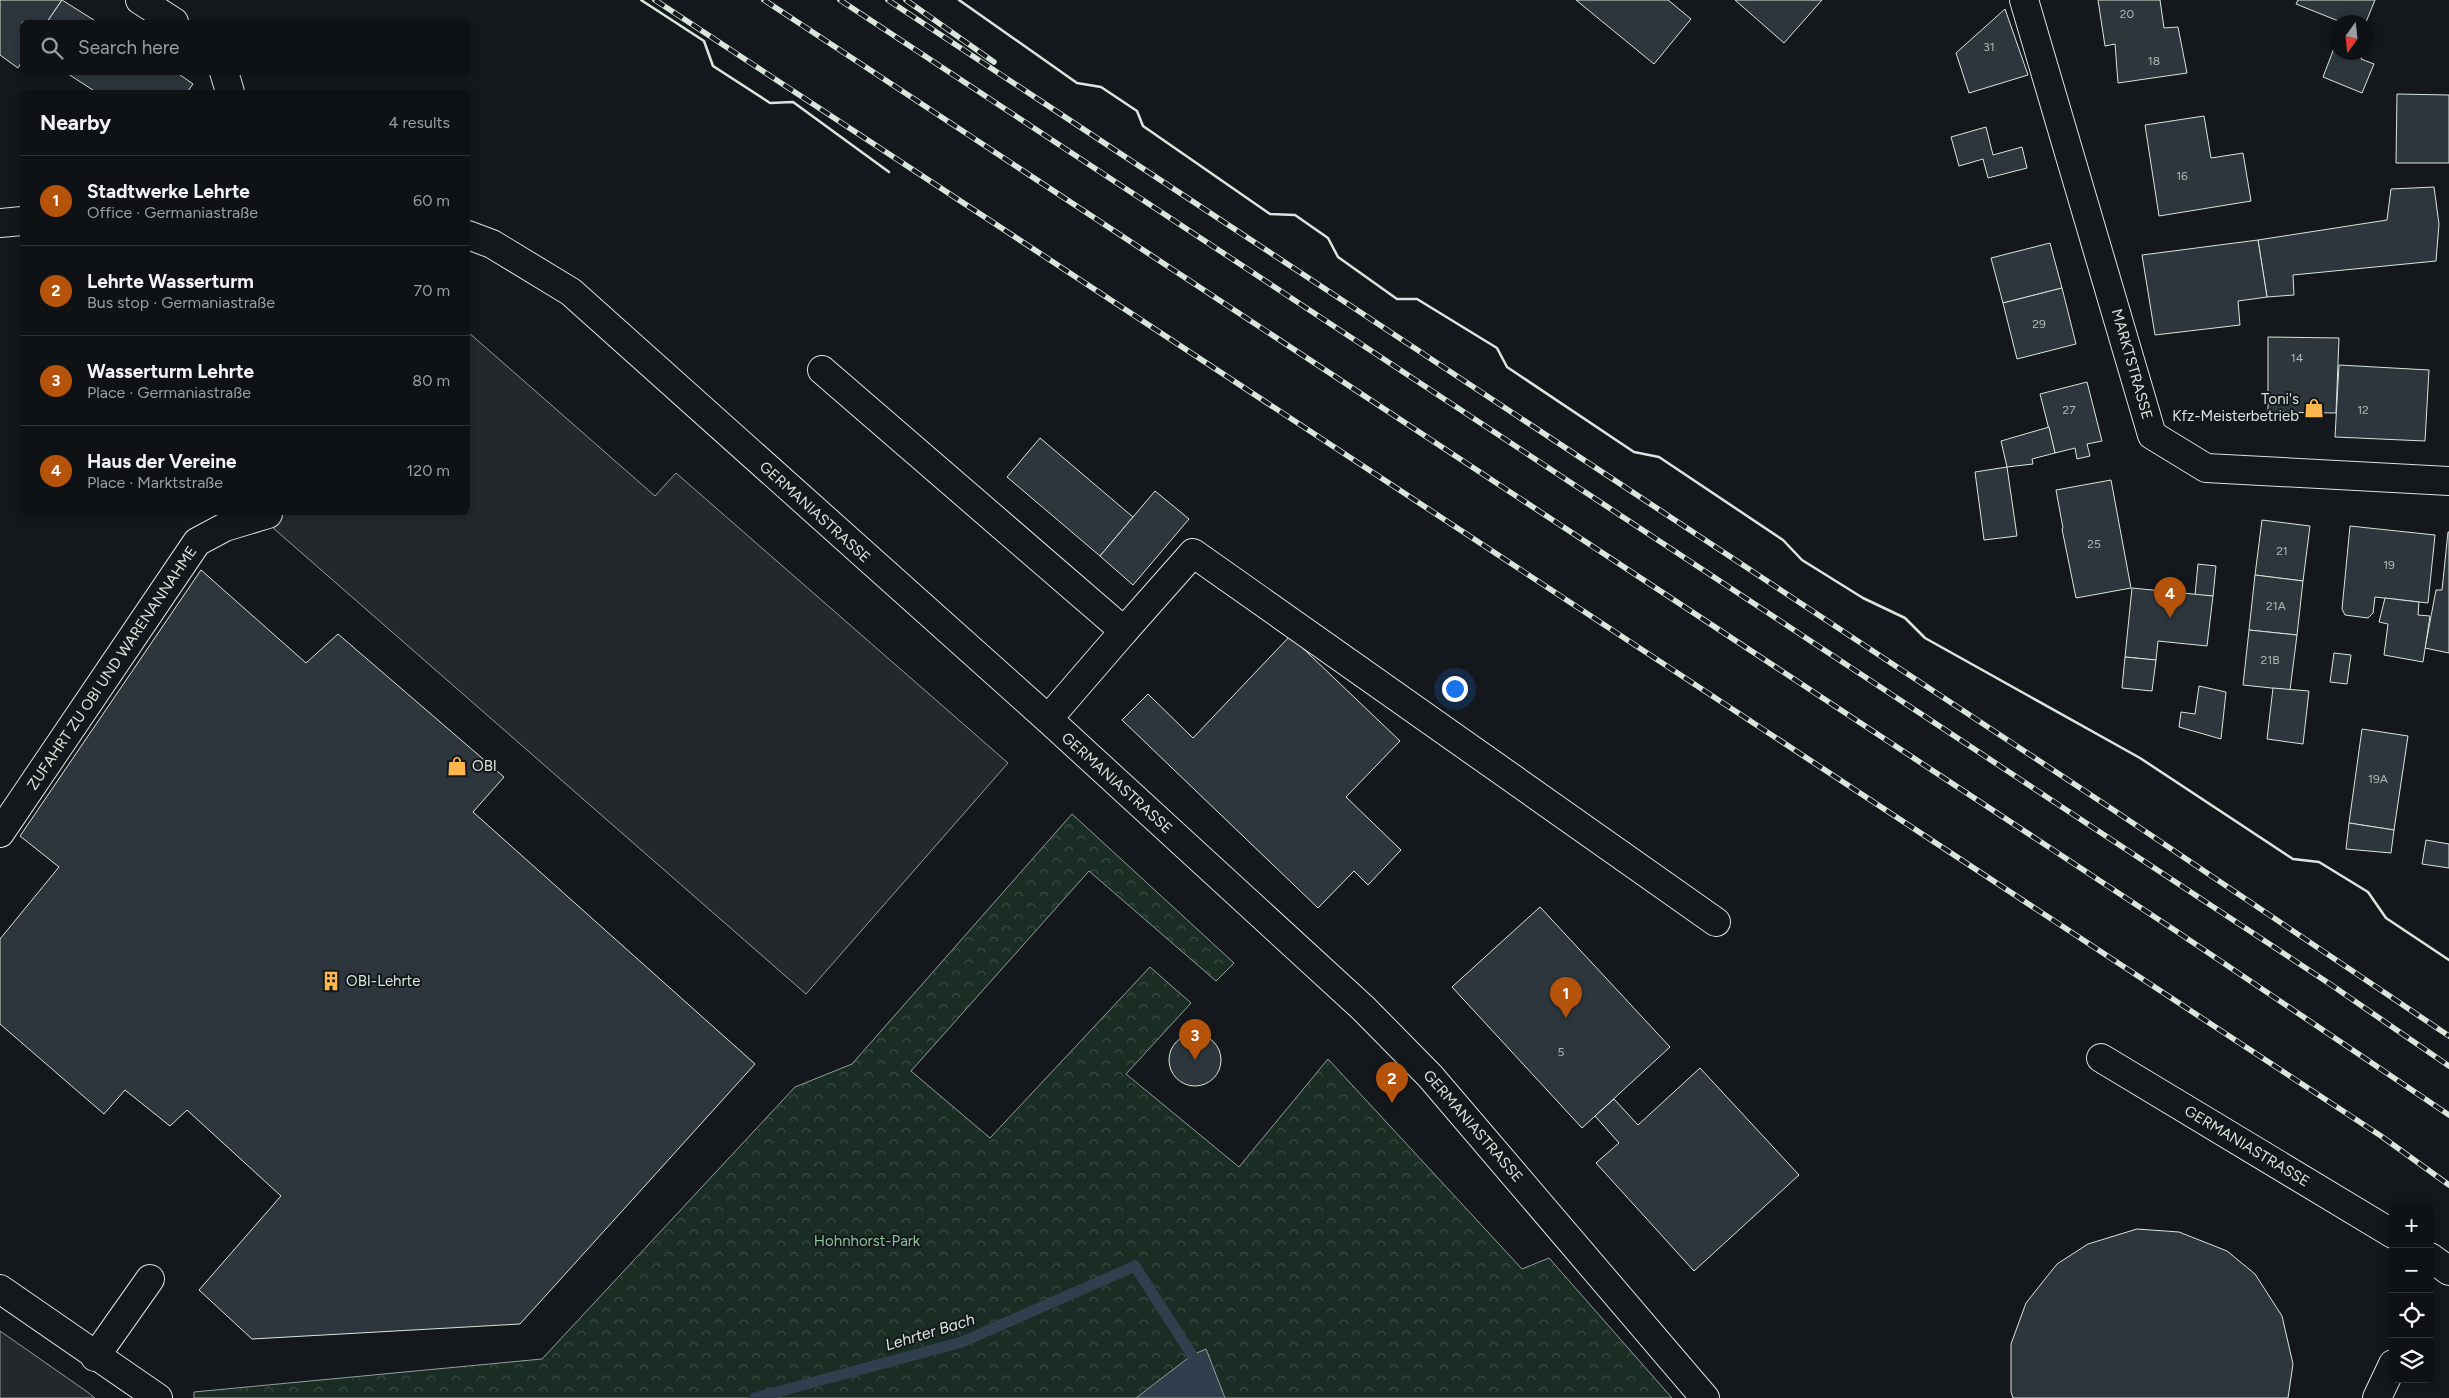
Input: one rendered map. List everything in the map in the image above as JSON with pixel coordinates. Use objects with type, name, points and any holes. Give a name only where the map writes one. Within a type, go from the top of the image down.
[{"type":"street","points":[[140,0],[171,20]]},
{"type":"street","name":"MARKTSTRASSE","points":[[2024,0],[2152,435],[2206,468],[2449,481]]},
{"type":"street","points":[[225,75],[229,90]]},
{"type":"street","points":[[0,223],[20,221]]},
{"type":"street","name":"GERMANIASTRASSE","points":[[470,235],[492,244],[571,292],[1048,719],[1363,1008],[1423,1069],[1705,1398]]},
{"type":"street","points":[[822,370],[1124,631]]},
{"type":"street","name":"ZUFAHRT ZU OBI UND WARENANNAHME","points":[[0,833],[197,542],[225,527],[265,515]]},
{"type":"street","points":[[1048,719],[1193,553],[1716,922]]},
{"type":"street","name":"GERMANIASTRASSE","points":[[2102,1058],[2389,1232]]},
{"type":"street","points":[[95,1357],[150,1279]]},
{"type":"street","points":[[0,1289],[95,1357],[158,1398]]},
{"type":"street","points":[[2376,1398],[2389,1372]]},
{"type":"green space","name":"Hohnhorst-Park","points":[[1072,814],[1234,963],[1216,981],[1089,871],[911,1071],[990,1138],[1150,967],[1191,1003],[1126,1074],[1239,1167],[1328,1059],[1522,1269],[1549,1258],[1672,1398],[194,1398],[194,1392],[542,1359],[795,1087],[852,1064]]},
{"type":"shaded area","points":[[470,334],[655,496],[676,473],[1008,763],[806,994],[258,515],[470,515]]},
{"type":"shaded area","points":[[0,1331],[86,1391],[95,1398],[0,1398]]},
{"type":"water","points":[[1206,1349],[1225,1398],[1136,1398],[1192,1355]]},
{"type":"building","points":[[0,0],[62,0],[48,20],[20,20],[20,64],[18,68],[0,55]]},
{"type":"building","points":[[62,0],[94,20],[48,20]]},
{"type":"building","points":[[1576,0],[1668,0],[1691,19],[1654,64]]},
{"type":"building","points":[[1735,0],[1822,0],[1784,43]]},
{"type":"building","points":[[2098,0],[2160,0],[2164,28],[2178,27],[2187,73],[2118,83],[2115,44],[2105,46]]},
{"type":"building","points":[[2298,0],[2375,0],[2369,15],[2329,15],[2329,17],[2296,4]]},
{"type":"building","points":[[2005,9],[2028,75],[1969,93],[1956,53]]},
{"type":"building","points":[[2330,60],[2364,60],[2374,64],[2362,93],[2323,77]]},
{"type":"building","points":[[70,75],[180,75],[193,84],[188,90],[93,90]]},
{"type":"building","points":[[2397,94],[2449,95],[2449,163],[2396,163]]},
{"type":"building","points":[[2204,116],[2211,158],[2243,153],[2251,201],[2159,216],[2145,125]]},
{"type":"building","points":[[1986,127],[1993,155],[2022,147],[2027,168],[1988,178],[1983,159],[1959,166],[1951,137]]},
{"type":"building","points":[[2434,187],[2439,224],[2436,261],[2293,275],[2294,295],[2267,297],[2258,240],[2387,220],[2391,189]]},
{"type":"building","points":[[2258,240],[2267,297],[2238,301],[2240,325],[2155,335],[2142,255]]},
{"type":"building","points":[[2050,243],[2062,288],[2003,303],[1991,258]]},
{"type":"building","points":[[2062,288],[2076,344],[2017,359],[2003,303]]},
{"type":"building","points":[[2268,337],[2339,338],[2336,413],[2268,412]]},
{"type":"building","points":[[2339,365],[2429,370],[2425,441],[2335,437]]},
{"type":"building","points":[[2087,382],[2102,441],[2087,444],[2090,456],[2077,459],[2075,448],[2055,453],[2040,394]]},
{"type":"building","points":[[2049,427],[2055,453],[2032,459],[2033,464],[2007,467],[2001,441]]},
{"type":"building","points":[[1040,438],[1133,517],[1100,556],[1007,477]]},
{"type":"building","points":[[2007,467],[2017,536],[1984,540],[1975,472]]},
{"type":"building","points":[[2111,480],[2131,588],[2076,598],[2056,490]]},
{"type":"building","points":[[1155,491],[1189,519],[1133,585],[1100,556]]},
{"type":"building","points":[[2262,520],[2310,526],[2303,581],[2255,575]]},
{"type":"building","points":[[2350,526],[2435,535],[2428,603],[2375,597],[2373,613],[2368,618],[2345,615],[2342,609]]},
{"type":"building","points":[[2448,532],[2449,653],[2425,648],[2436,590],[2442,590]]},
{"type":"building","points":[[2198,564],[2216,566],[2213,596],[2195,595]]},
{"type":"building","name":"OBI-Lehrte","points":[[201,570],[306,663],[338,634],[504,777],[473,812],[755,1064],[520,1324],[252,1339],[199,1290],[281,1196],[187,1110],[170,1126],[125,1090],[104,1114],[0,1024],[0,939],[59,867],[20,836]]},
{"type":"building","points":[[2255,575],[2303,581],[2297,635],[2249,630]]},
{"type":"building","points":[[2132,588],[2213,596],[2207,646],[2158,641],[2156,660],[2125,657]]},
{"type":"building","points":[[2385,598],[2419,602],[2418,615],[2430,616],[2423,662],[2384,655],[2388,624],[2379,622]]},
{"type":"building","points":[[2249,630],[2297,635],[2290,690],[2243,685]]},
{"type":"building","points":[[1290,636],[1400,741],[1346,797],[1401,850],[1368,885],[1354,871],[1318,908],[1122,720],[1148,694],[1193,738]]},
{"type":"building","points":[[2334,653],[2351,655],[2347,684],[2330,682]]},
{"type":"building","points":[[2125,657],[2156,660],[2152,691],[2122,688]]},
{"type":"building","points":[[2199,686],[2226,692],[2221,739],[2179,727],[2181,712],[2195,714]]},
{"type":"building","points":[[2273,688],[2309,691],[2303,744],[2267,739]]},
{"type":"building","points":[[2362,729],[2408,736],[2394,830],[2349,823]]},
{"type":"building","points":[[2349,823],[2394,830],[2391,853],[2346,849]]},
{"type":"building","points":[[2426,840],[2449,844],[2449,868],[2422,864]]},
{"type":"building","points":[[1540,907],[1670,1047],[1582,1128],[1452,987]]},
{"type":"building","points":[[1190,1034],[1200,1034],[1214,1041],[1221,1055],[1221,1065],[1214,1079],[1200,1086],[1190,1086],[1180,1082],[1173,1075],[1169,1065],[1169,1055],[1173,1045],[1180,1038]]},
{"type":"building","points":[[1700,1068],[1799,1175],[1694,1271],[1596,1163],[1619,1143],[1595,1116],[1614,1099],[1638,1125]]},
{"type":"building","points":[[2137,1229],[2179,1232],[2227,1251],[2255,1274],[2282,1316],[2293,1364],[2288,1398],[2013,1398],[2011,1392],[2011,1344],[2026,1303],[2057,1264],[2088,1244]]},
{"type":"waterway","name":"Lehrter Bach","points":[[755,1398],[962,1342],[1135,1266],[1192,1355]]},
{"type":"railway","points":[[655,0],[2381,1136],[2449,1185]]},
{"type":"railway","points":[[764,0],[2176,931],[2449,1115]]},
{"type":"railway","points":[[840,0],[2327,982],[2449,1066]]},
{"type":"railway","points":[[888,0],[2112,809],[2449,1036]]},
{"type":"railway","points":[[906,0],[994,62]]},
{"type":"wall","points":[[641,0],[704,41],[713,66],[770,103],[793,102],[889,172]]},
{"type":"wall","points":[[959,0],[1077,83],[1101,87],[1137,111],[1143,126],[1270,214],[1295,215],[1328,238],[1338,257],[1397,299],[1417,299],[1497,348],[1507,367],[1634,452],[1659,457],[1783,540],[1802,560],[1863,598],[1905,618],[1925,638],[2140,758],[2293,859],[2319,862],[2368,892],[2386,918],[2449,960]]},
{"type":"place","name":"Toni's Kfz-Meisterbetrieb","points":[[2314,408]]},
{"type":"place","name":"Haus der Vereine","points":[[2170,618]]},
{"type":"place","name":"OBI","points":[[457,766]]},
{"type":"place","name":"OBI-Lehrte","points":[[331,981]]},
{"type":"place","name":"Stadtwerke Lehrte","points":[[1566,1018]]},
{"type":"place","name":"Wasserturm Lehrte","points":[[1195,1060]]},
{"type":"place","name":"Lehrte Wasserturm","points":[[1392,1103]]}]
